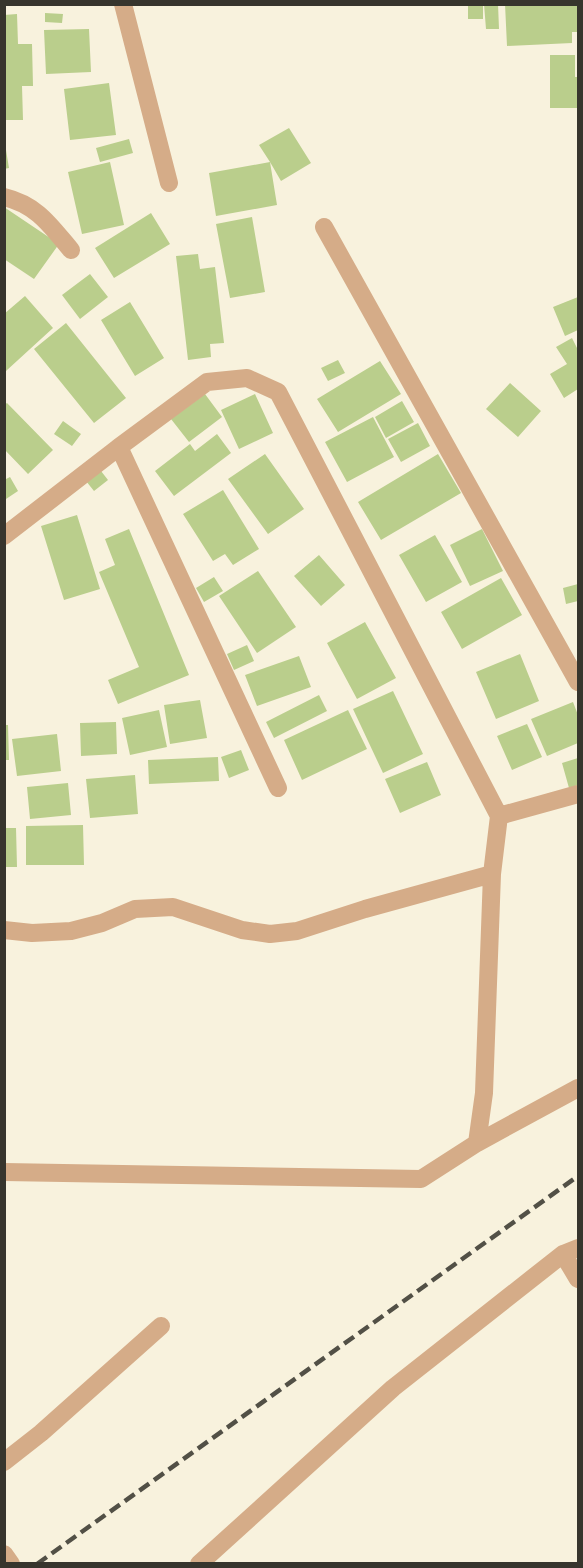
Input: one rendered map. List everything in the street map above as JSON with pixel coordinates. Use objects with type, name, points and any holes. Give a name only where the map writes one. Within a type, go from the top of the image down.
[{"type":"street","points":[[123,4],[169,183]]},
{"type":"street","points":[[4,198],[18,201],[42,215],[71,250]]},
{"type":"street","points":[[324,227],[579,682]]},
{"type":"street","points":[[4,536],[207,382],[247,378],[278,392],[499,816],[492,874],[484,1093],[477,1143]]},
{"type":"street","points":[[119,447],[278,788]]},
{"type":"street","points":[[499,816],[579,794]]},
{"type":"street","points":[[4,930],[32,933],[71,932],[102,923],[135,909],[173,908],[242,930],[270,934],[297,932],[365,909],[492,874]]},
{"type":"street","points":[[4,1172],[421,1179],[477,1143],[579,1088]]},
{"type":"street","points":[[199,1563],[393,1388],[571,1251],[579,1279]]},
{"type":"street","points":[[4,1462],[161,1326]]},
{"type":"street","points":[[4,1554],[11,1563]]},
{"type":"building","points":[[468,4],[483,4],[483,19],[468,19]]},
{"type":"building","points":[[484,4],[498,4],[499,29],[486,29]]},
{"type":"building","points":[[505,4],[578,4],[578,32],[572,32],[572,43],[507,46]]},
{"type":"building","points":[[45,13],[63,14],[62,23],[45,22]]},
{"type":"building","points":[[17,14],[18,44],[32,44],[33,86],[22,86],[23,120],[4,120],[4,15]]},
{"type":"building","points":[[89,29],[91,72],[46,74],[44,30]]},
{"type":"building","points":[[550,55],[575,55],[578,108],[550,108]]},
{"type":"building","points":[[109,83],[116,135],[70,140],[64,89]]},
{"type":"building","points":[[289,128],[311,163],[281,181],[259,145]]},
{"type":"building","points":[[129,139],[133,153],[100,162],[96,148]]},
{"type":"building","points":[[6,150],[9,168],[4,169],[4,151]]},
{"type":"building","points":[[110,162],[124,225],[82,234],[68,172]]},
{"type":"building","points":[[270,162],[277,205],[216,216],[209,173]]},
{"type":"building","points":[[4,207],[59,244],[34,279],[4,259]]},
{"type":"building","points":[[151,213],[170,244],[114,278],[95,248]]},
{"type":"building","points":[[252,217],[265,292],[230,298],[216,224]]},
{"type":"building","points":[[198,254],[200,269],[215,267],[224,343],[210,344],[211,357],[188,360],[176,256]]},
{"type":"building","points":[[90,274],[108,297],[80,319],[62,295]]},
{"type":"building","points":[[25,296],[53,328],[6,371],[4,314]]},
{"type":"building","points":[[578,297],[578,330],[565,336],[553,307]]},
{"type":"building","points":[[130,302],[164,358],[135,376],[101,320]]},
{"type":"building","points":[[66,323],[126,398],[94,423],[34,349]]},
{"type":"building","points":[[572,338],[578,350],[578,389],[564,398],[550,374],[567,364],[556,347]]},
{"type":"building","points":[[338,360],[345,373],[328,381],[321,368]]},
{"type":"building","points":[[380,361],[401,394],[338,432],[317,399]]},
{"type":"building","points":[[510,383],[541,411],[518,437],[486,409]]},
{"type":"building","points":[[205,394],[222,417],[189,442],[171,419]]},
{"type":"building","points":[[255,394],[273,433],[239,449],[221,410]]},
{"type":"building","points":[[402,401],[414,422],[386,438],[375,417]]},
{"type":"building","points":[[7,403],[53,450],[28,474],[4,449],[4,405]]},
{"type":"building","points":[[373,417],[394,457],[347,482],[325,442]]},
{"type":"building","points":[[63,421],[81,434],[72,446],[54,434]]},
{"type":"building","points":[[418,423],[430,446],[401,462],[388,439]]},
{"type":"building","points":[[217,434],[231,453],[174,496],[155,471],[190,444],[195,451]]},
{"type":"building","points":[[265,454],[304,509],[268,534],[228,479]]},
{"type":"building","points":[[438,454],[461,493],[381,540],[358,502]]},
{"type":"building","points":[[101,471],[108,480],[94,491],[86,481]]},
{"type":"building","points":[[10,477],[18,491],[6,499],[4,480]]},
{"type":"building","points":[[223,490],[259,549],[233,565],[225,554],[213,561],[183,514]]},
{"type":"building","points":[[77,515],[100,589],[64,600],[41,526]]},
{"type":"building","points":[[129,529],[189,675],[118,704],[108,680],[139,667],[99,572],[115,565],[105,539]]},
{"type":"building","points":[[482,529],[503,571],[470,586],[450,545]]},
{"type":"building","points":[[435,535],[462,582],[426,602],[399,555]]},
{"type":"building","points":[[319,555],[345,585],[321,606],[294,576]]},
{"type":"building","points":[[258,571],[296,627],[257,653],[219,596]]},
{"type":"building","points":[[214,577],[223,591],[204,602],[196,588]]},
{"type":"building","points":[[501,578],[522,615],[462,649],[441,612]]},
{"type":"building","points":[[578,584],[578,601],[566,604],[563,588]]},
{"type":"building","points":[[365,622],[396,678],[357,699],[327,643]]},
{"type":"building","points":[[247,645],[254,661],[234,670],[227,654]]},
{"type":"building","points":[[520,654],[539,701],[496,719],[476,672]]},
{"type":"building","points":[[299,656],[311,687],[257,706],[245,675]]},
{"type":"building","points":[[393,691],[423,754],[383,773],[353,709]]},
{"type":"building","points":[[319,695],[327,711],[274,738],[266,722]]},
{"type":"building","points":[[200,700],[207,738],[170,744],[164,705]]},
{"type":"building","points":[[573,702],[578,715],[578,743],[547,756],[531,719]]},
{"type":"building","points":[[159,710],[167,747],[130,755],[122,718]]},
{"type":"building","points":[[348,710],[367,749],[302,780],[284,740]]},
{"type":"building","points":[[116,722],[117,754],[81,756],[80,723]]},
{"type":"building","points":[[527,724],[542,757],[512,770],[497,736]]},
{"type":"building","points":[[4,725],[8,725],[9,760],[4,760]]},
{"type":"building","points":[[57,734],[61,771],[17,776],[12,739]]},
{"type":"building","points":[[241,750],[249,770],[229,778],[221,757]]},
{"type":"building","points":[[218,757],[219,781],[149,784],[148,760]]},
{"type":"building","points":[[578,758],[578,785],[569,788],[562,763]]},
{"type":"building","points":[[427,762],[441,795],[400,813],[385,779]]},
{"type":"building","points":[[135,775],[138,814],[90,818],[86,779]]},
{"type":"building","points":[[68,783],[71,815],[30,819],[27,787]]},
{"type":"building","points":[[83,825],[84,865],[26,865],[26,826]]},
{"type":"building","points":[[4,828],[16,828],[17,867],[4,867]]},
{"type":"railway","points":[[37,1564],[578,1176]]}]
